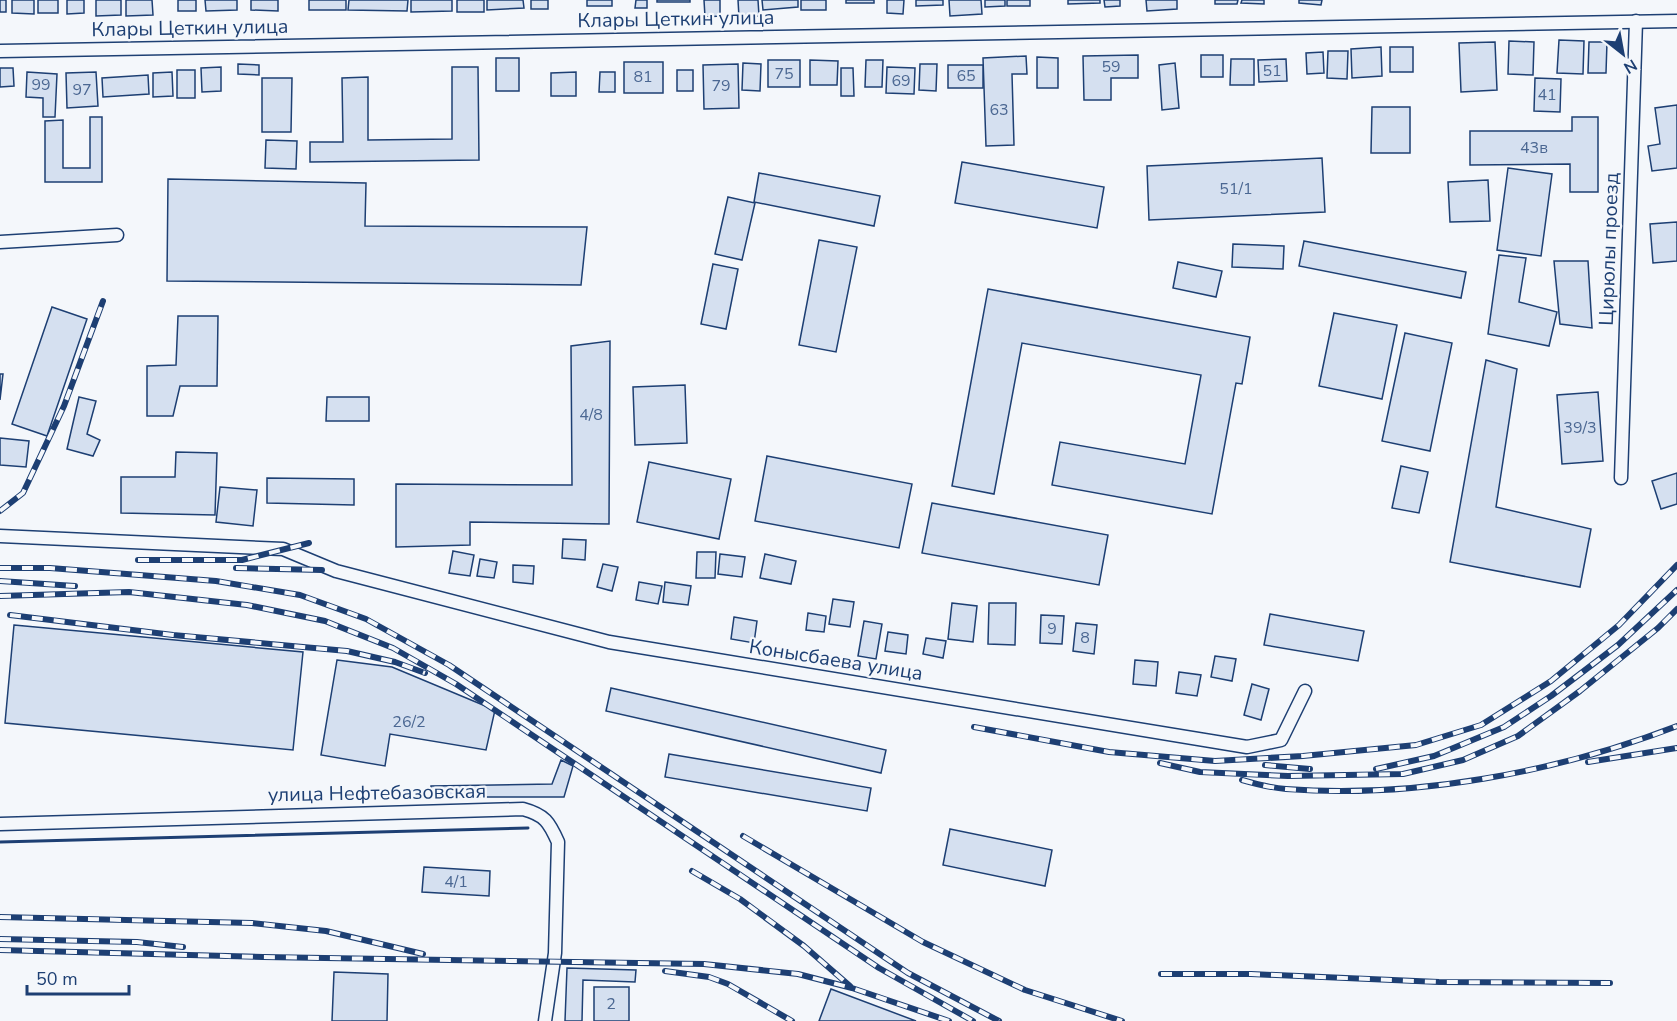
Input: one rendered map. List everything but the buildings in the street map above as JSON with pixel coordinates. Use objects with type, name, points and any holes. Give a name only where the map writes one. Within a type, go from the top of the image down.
[{"type":"street","name":"Цирюлы проезд","points":[[1621,478],[1636,21]]},
{"type":"street","name":"Клары Цеткин улица","points":[[0,51],[1677,21]]},
{"type":"street","points":[[0,242],[117,235]]},
{"type":"street","name":"Конысбаева улица","points":[[0,536],[283,549],[336,571],[609,642],[1247,747],[1281,740],[1305,691]]},
{"type":"street","name":"улица Нефтебазовская","points":[[0,824],[523,809],[539,813],[550,825],[558,842],[555,953],[545,1021]]},
{"type":"railway","points":[[0,511],[23,493],[64,406],[103,301]]},
{"type":"railway","points":[[138,560],[242,560],[309,543]]},
{"type":"railway","points":[[974,727],[1109,752],[1215,761],[1303,756],[1416,745],[1481,725],[1551,681],[1619,625],[1677,565]]},
{"type":"railway","points":[[0,568],[50,568],[216,581],[300,595],[366,619],[449,665],[908,973],[999,1021]]},
{"type":"railway","points":[[236,568],[322,570]]},
{"type":"railway","points":[[0,581],[75,586]]},
{"type":"railway","points":[[1376,769],[1434,756],[1504,727],[1551,696],[1618,645],[1677,590]]},
{"type":"railway","points":[[0,596],[129,592],[247,605],[325,621],[393,648],[456,684],[879,968],[973,1021]]},
{"type":"railway","points":[[1160,763],[1200,772],[1288,776],[1403,774],[1463,760],[1518,736],[1580,691],[1658,628],[1677,609]]},
{"type":"railway","points":[[10,615],[173,635],[347,651],[395,662],[425,673]]},
{"type":"railway","points":[[1242,780],[1264,786],[1335,791],[1435,786],[1535,769],[1584,757],[1677,726]]},
{"type":"railway","points":[[1588,762],[1677,748]]},
{"type":"railway","points":[[1265,765],[1310,769]]},
{"type":"railway","points":[[743,836],[923,942],[1025,990],[1122,1021]]},
{"type":"railway","points":[[692,871],[740,899],[804,946],[850,986]]},
{"type":"railway","points":[[0,917],[252,923],[326,931],[423,954]]},
{"type":"railway","points":[[0,939],[137,942],[183,947]]},
{"type":"railway","points":[[0,950],[704,964],[798,974],[852,988],[949,1021]]},
{"type":"railway","points":[[665,971],[709,977],[728,984],[792,1021]]},
{"type":"railway","points":[[1161,974],[1251,974],[1439,982],[1610,983]]},
{"type":"wall","points":[[0,842],[528,828]]}]
